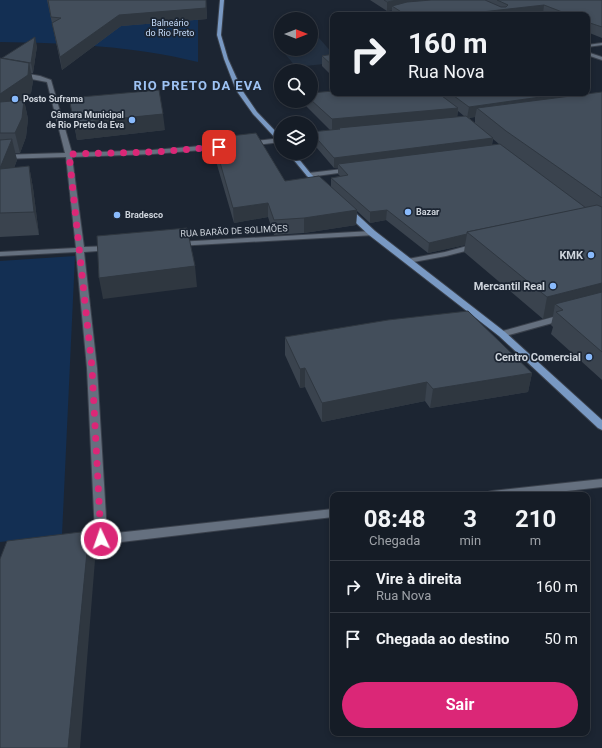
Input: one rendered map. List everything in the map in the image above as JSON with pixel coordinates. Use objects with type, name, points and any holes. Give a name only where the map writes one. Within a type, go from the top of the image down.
[{"type":"main road","points":[[222,0],[219,35],[226,59],[239,90],[255,113],[274,133]]},
{"type":"main road","points":[[297,160],[309,175],[327,191]]},
{"type":"main road","points":[[338,201],[372,233],[502,334],[602,426]]},
{"type":"street","points":[[395,12],[413,8]]},
{"type":"street","points":[[590,46],[602,44]]},
{"type":"street","points":[[590,54],[602,59]]},
{"type":"street","points":[[0,71],[49,81],[69,154],[92,368],[101,539]]},
{"type":"street","points":[[242,144],[274,141]]},
{"type":"street","points":[[0,157],[154,152],[234,145]]},
{"type":"street","points":[[309,175],[355,169]]},
{"type":"street","name":"RUA BARÃO DE SOLIMÕES","points":[[167,245],[372,233]]},
{"type":"street","points":[[408,261],[446,254],[484,244]]},
{"type":"street","points":[[0,254],[119,247]]},
{"type":"street","points":[[502,334],[575,314]]},
{"type":"street","points":[[520,492],[602,483]]},
{"type":"street","points":[[70,543],[330,513]]},
{"type":"shaded area","points":[[318,38],[330,51],[330,63],[294,64],[287,56],[318,56]]},
{"type":"green space","name":"Balneário do Rio Preto","points":[[0,0],[198,0],[198,62],[149,52],[100,46],[0,42]]},
{"type":"green space","points":[[75,256],[62,535],[0,542],[0,261]]},
{"type":"building","points":[[48,0],[206,0],[206,8],[119,15],[60,57],[52,23],[61,18],[51,17]]},
{"type":"building","points":[[384,0],[397,0],[387,2]]},
{"type":"building","points":[[431,0],[485,0],[501,7],[506,7],[508,5],[497,0],[602,0],[602,27],[590,23],[590,12],[562,12],[544,5],[482,12],[401,12],[392,6],[407,2]]},
{"type":"building","points":[[35,37],[31,63],[2,58]]},
{"type":"building","points":[[330,55],[330,63],[322,56]]},
{"type":"building","points":[[0,58],[29,63],[28,75],[0,94]]},
{"type":"building","points":[[159,90],[163,114],[74,123],[69,98]]},
{"type":"building","points":[[330,91],[330,96],[442,96],[458,108],[332,119],[318,106],[318,92]]},
{"type":"building","points":[[602,92],[602,198],[506,131],[477,108],[571,96],[590,96],[590,94]]},
{"type":"building","points":[[454,96],[548,96],[469,107]]},
{"type":"building","points":[[24,100],[22,118],[15,133],[0,133],[0,102]]},
{"type":"building","points":[[466,116],[493,138],[334,158],[318,140],[318,131],[340,129],[338,128]]},
{"type":"building","points":[[256,133],[285,181],[319,176],[357,210],[304,218],[274,220],[268,203],[233,208],[213,138]]},
{"type":"building","points":[[12,139],[0,168],[0,140]]},
{"type":"building","points":[[500,144],[586,208],[467,232],[467,234],[429,243],[387,210],[370,212],[331,178],[348,175],[338,164]]},
{"type":"building","points":[[29,166],[34,212],[0,213],[0,169]]},
{"type":"building","points":[[597,205],[602,207],[602,283],[547,297],[467,232]]},
{"type":"building","points":[[187,228],[195,266],[99,278],[97,236]]},
{"type":"building","points":[[602,292],[602,352],[556,312],[563,310],[555,304]]},
{"type":"building","points":[[468,311],[532,373],[433,389],[427,382],[322,403],[305,368],[300,369],[285,337],[388,320]]},
{"type":"building","points":[[89,531],[68,748],[0,748],[0,559],[7,541]]},
{"type":"place","name":"Posto Suframa","points":[[15,99]]},
{"type":"place","name":"Câmara Municipal de Rio Preto da Eva","points":[[132,120]]},
{"type":"place","name":"Bazar","points":[[408,212]]},
{"type":"place","name":"Bradesco","points":[[117,215]]},
{"type":"place","name":"KMK","points":[[591,255]]},
{"type":"place","name":"Mercantil Real","points":[[553,286]]},
{"type":"place","name":"Centro Comercial","points":[[589,357]]},
{"type":"district","name":"RIO PRETO DA EVA","points":[[198,85]]},
{"type":"route","points":[[101,539],[92,368],[69,154],[154,152],[219,147]]}]
